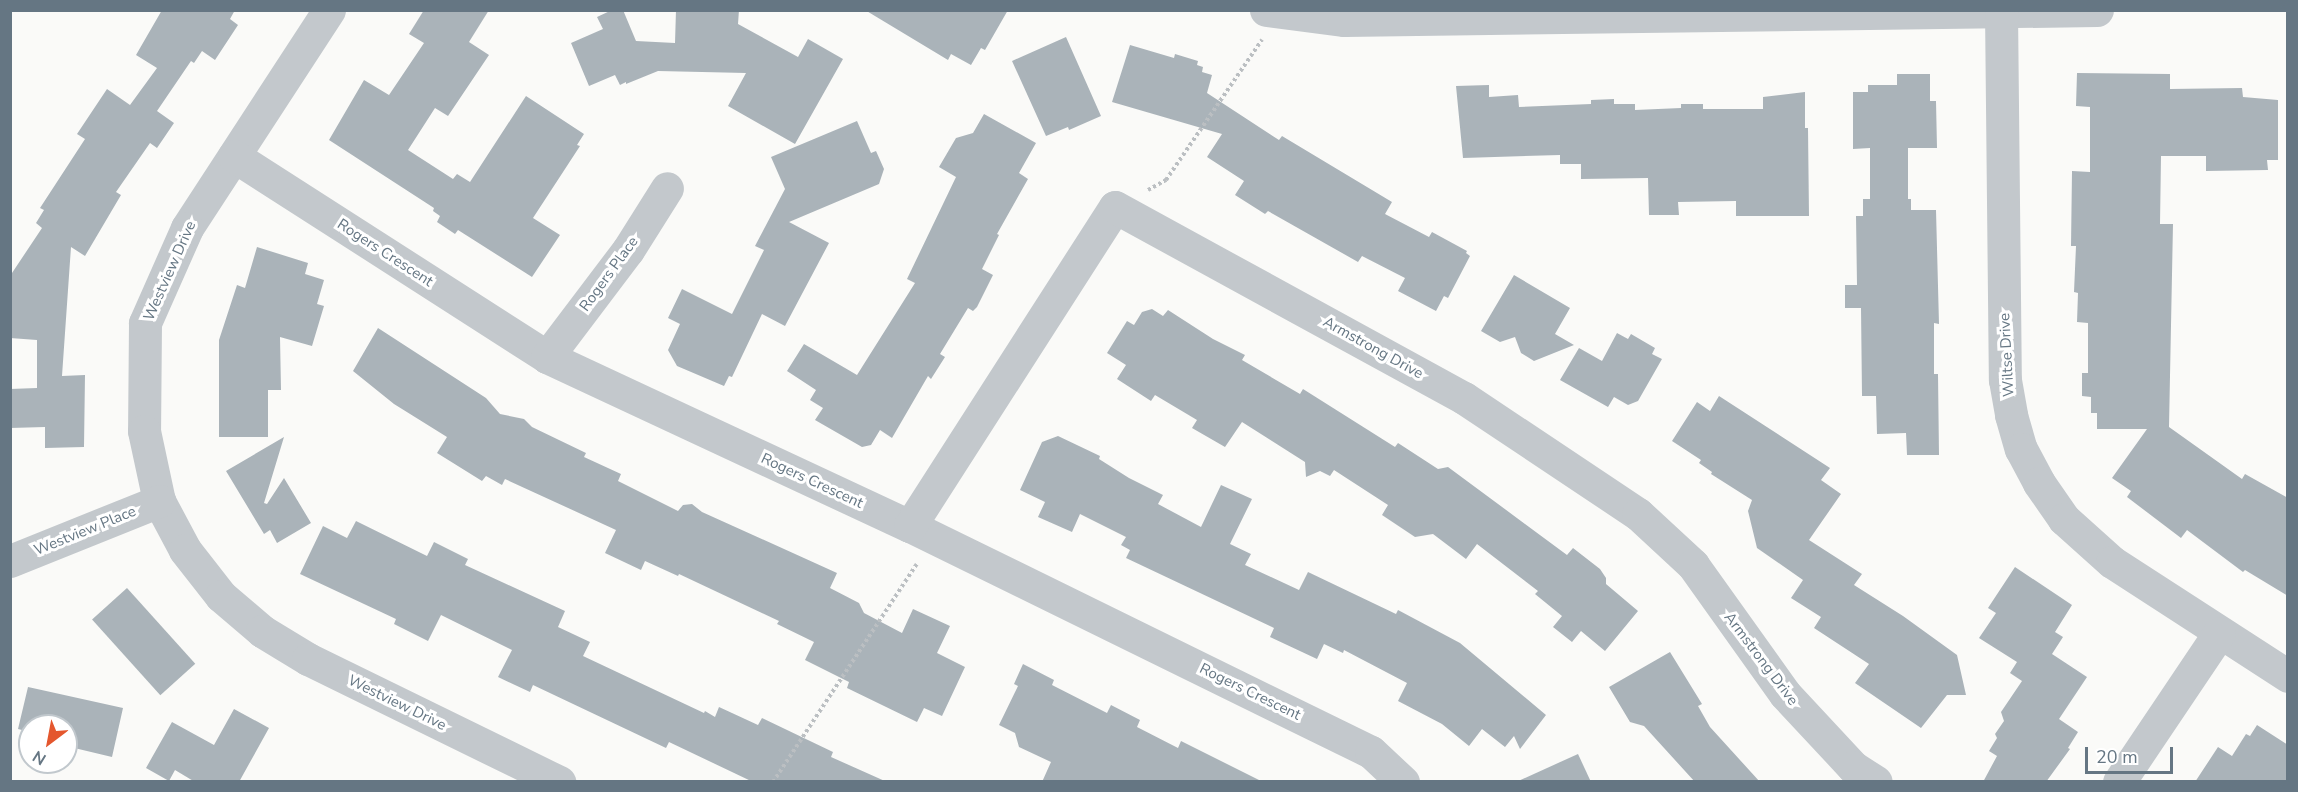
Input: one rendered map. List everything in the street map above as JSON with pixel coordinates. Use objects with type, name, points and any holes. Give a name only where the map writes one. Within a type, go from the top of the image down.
[{"type":"street","name":"Westview Drive","points":[[329,10],[187,228],[145,323],[144,431],[159,501],[185,550],[221,596],[262,631],[308,659],[559,782]]},
{"type":"street","points":[[1273,12],[1344,20],[2097,10]]},
{"type":"street","name":"Wiltse Drive","points":[[2001,11],[2005,380],[2011,415],[2021,449],[2039,483],[2064,519],[2112,562],[2288,676]]},
{"type":"street","name":"Rogers Crescent","points":[[234,156],[547,357],[922,532],[1371,752],[1403,782]]},
{"type":"street","name":"Rogers Place","points":[[547,357],[628,250],[667,188]]},
{"type":"street","points":[[922,532],[1115,207]]},
{"type":"street","name":"Armstrong Drive","points":[[1115,207],[1464,398],[1638,514],[1693,565],[1785,694],[1853,767],[1876,782]]},
{"type":"street","name":"Westview Place","points":[[10,561],[159,501]]},
{"type":"street","points":[[2119,782],[2219,633]]},
{"type":"path","points":[[1115,207],[1166,180],[1273,12]]},
{"type":"path","points":[[773,782],[922,532]]},
{"type":"building","points":[[162,10],[235,10],[230,19],[238,25],[215,60],[202,51],[194,63],[191,61],[157,111],[174,123],[157,148],[150,143],[116,192],[121,195],[85,256],[71,247],[62,376],[85,375],[84,447],[45,448],[45,427],[10,428],[10,389],[37,388],[37,340],[10,338],[10,276],[42,228],[36,223],[44,210],[40,208],[85,139],[77,134],[107,89],[130,105],[157,68],[136,55]]},
{"type":"building","points":[[424,10],[489,10],[469,42],[489,55],[448,116],[435,108],[408,150],[453,179],[457,174],[470,182],[526,96],[584,134],[577,145],[580,146],[533,218],[560,235],[532,277],[458,230],[455,234],[437,222],[440,216],[433,211],[434,208],[329,140],[364,80],[389,95],[424,43],[409,34]]},
{"type":"building","points":[[612,10],[623,10],[636,41],[675,43],[676,10],[739,10],[738,24],[798,57],[808,39],[843,59],[795,144],[728,106],[746,73],[658,71],[626,84],[626,82],[620,85],[615,75],[589,86],[571,43],[603,29],[597,17]]},
{"type":"building","points":[[865,10],[1008,10],[985,50],[981,48],[971,65],[951,54],[948,60]]},
{"type":"building","points":[[1066,37],[1101,116],[1069,130],[1068,127],[1046,136],[1012,61]]},
{"type":"building","points":[[1130,45],[1174,58],[1175,54],[1198,61],[1197,65],[1203,67],[1202,72],[1212,75],[1207,93],[1279,140],[1282,136],[1392,202],[1385,214],[1429,237],[1432,232],[1467,251],[1466,253],[1470,256],[1448,298],[1444,296],[1436,311],[1398,291],[1405,278],[1362,256],[1358,262],[1268,211],[1265,214],[1235,195],[1244,181],[1207,157],[1222,134],[1112,102]]},
{"type":"building","points":[[2077,73],[2170,74],[2170,89],[2242,88],[2243,97],[2278,100],[2278,160],[2267,160],[2268,170],[2206,171],[2206,156],[2161,156],[2160,224],[2173,224],[2169,427],[2242,479],[2245,474],[2288,498],[2288,596],[2245,570],[2243,572],[2187,530],[2181,538],[2127,497],[2131,491],[2112,478],[2147,429],[2097,429],[2097,413],[2091,413],[2091,397],[2082,396],[2082,373],[2088,373],[2088,323],[2077,322],[2078,293],[2074,292],[2076,246],[2071,246],[2072,171],[2090,172],[2090,107],[2076,106]]},
{"type":"building","points":[[1897,74],[1930,74],[1930,101],[1936,101],[1937,148],[1908,148],[1908,199],[1911,199],[1911,210],[1936,210],[1939,324],[1934,323],[1934,374],[1938,374],[1939,455],[1907,455],[1906,433],[1877,434],[1876,396],[1862,396],[1861,308],[1845,308],[1845,285],[1857,285],[1856,216],[1863,216],[1863,199],[1870,199],[1870,148],[1853,149],[1853,92],[1868,92],[1868,85],[1897,85]]},
{"type":"building","points":[[1489,85],[1489,97],[1518,95],[1519,107],[1591,104],[1591,100],[1614,99],[1614,104],[1635,104],[1635,110],[1681,108],[1681,104],[1703,104],[1703,109],[1763,109],[1763,97],[1805,92],[1805,128],[1808,128],[1809,216],[1736,216],[1736,201],[1678,202],[1679,215],[1649,215],[1648,178],[1581,179],[1581,164],[1560,164],[1560,155],[1463,158],[1456,86]]},
{"type":"building","points":[[984,114],[1036,143],[1019,173],[1028,179],[997,234],[999,235],[982,269],[993,275],[977,307],[973,311],[968,308],[940,354],[945,357],[931,379],[928,376],[892,438],[880,430],[871,445],[862,447],[815,420],[823,408],[810,400],[816,390],[787,371],[804,344],[857,375],[915,283],[907,279],[956,177],[939,167],[956,138],[973,133]]},
{"type":"building","points":[[857,121],[871,153],[876,151],[884,169],[879,184],[789,222],[829,243],[785,326],[762,314],[732,377],[729,376],[724,386],[677,366],[668,350],[680,324],[668,318],[682,289],[732,314],[764,250],[755,246],[785,189],[771,157]]},
{"type":"building","points":[[257,247],[308,263],[305,274],[324,280],[317,304],[324,306],[312,346],[280,337],[281,390],[268,390],[268,437],[219,437],[219,340],[237,285],[245,288]]},
{"type":"building","points":[[1514,275],[1570,308],[1555,334],[1574,345],[1534,361],[1521,353],[1515,337],[1500,342],[1481,331]]},
{"type":"building","points":[[1152,309],[1163,316],[1168,310],[1213,339],[1245,355],[1242,360],[1300,394],[1303,389],[1395,447],[1398,443],[1438,469],[1448,467],[1567,555],[1573,548],[1600,569],[1606,578],[1606,584],[1638,611],[1605,651],[1581,631],[1572,642],[1553,627],[1562,616],[1535,594],[1538,591],[1477,544],[1466,559],[1433,534],[1415,537],[1382,515],[1388,505],[1334,470],[1330,476],[1320,471],[1306,477],[1305,462],[1242,422],[1225,447],[1192,428],[1197,420],[1155,395],[1151,401],[1117,379],[1126,365],[1107,353],[1127,321],[1134,325],[1142,312]]},
{"type":"building","points":[[378,328],[486,398],[500,414],[524,419],[532,427],[586,453],[584,457],[621,474],[618,481],[678,511],[683,505],[692,504],[702,512],[837,573],[830,588],[859,603],[864,613],[902,633],[913,609],[950,626],[937,653],[965,667],[942,716],[924,708],[917,722],[847,688],[849,682],[805,660],[814,642],[777,624],[779,621],[679,574],[678,576],[645,561],[641,570],[605,553],[616,530],[505,479],[502,485],[486,476],[482,481],[437,453],[447,437],[394,404],[353,371]]},
{"type":"building","points":[[1617,333],[1628,339],[1631,334],[1655,348],[1652,354],[1662,359],[1638,401],[1628,405],[1614,397],[1608,407],[1560,380],[1579,348],[1602,361]]},
{"type":"building","points":[[1719,396],[1830,468],[1821,480],[1841,494],[1809,540],[1862,574],[1854,585],[1903,616],[1957,655],[1966,695],[1947,695],[1921,728],[1855,683],[1869,664],[1814,628],[1821,617],[1791,598],[1803,580],[1757,548],[1748,511],[1752,500],[1711,474],[1712,472],[1699,463],[1701,460],[1672,441],[1697,402],[1710,411]]},
{"type":"building","points":[[1058,436],[1100,456],[1099,459],[1129,478],[1163,495],[1158,504],[1201,527],[1221,485],[1252,499],[1230,544],[1251,554],[1245,565],[1299,590],[1308,572],[1396,614],[1398,610],[1460,643],[1546,715],[1520,749],[1514,736],[1505,747],[1482,729],[1469,746],[1442,724],[1398,701],[1407,683],[1344,650],[1343,653],[1324,644],[1317,659],[1270,637],[1274,628],[1126,558],[1130,550],[1121,545],[1126,537],[1080,514],[1072,532],[1038,517],[1045,502],[1020,490],[1042,442]]},
{"type":"building","points":[[284,437],[264,503],[267,504],[284,478],[311,523],[277,543],[270,530],[264,534],[226,471]]},
{"type":"building","points":[[356,521],[427,556],[434,542],[468,559],[465,565],[565,611],[558,627],[590,642],[583,656],[715,717],[719,707],[758,725],[762,718],[833,752],[831,757],[887,782],[753,782],[669,742],[666,748],[533,685],[530,692],[498,677],[512,650],[441,615],[428,641],[394,624],[396,619],[300,574],[323,526],[347,538]]},
{"type":"building","points":[[2015,567],[2072,605],[2055,632],[2063,637],[2052,654],[2087,677],[2059,719],[2078,732],[2068,748],[2070,749],[2046,782],[1983,782],[1997,756],[1989,751],[1997,738],[1995,734],[2004,721],[2001,712],[2022,681],[2010,673],[2017,662],[1979,638],[1996,613],[1988,608]]},
{"type":"building","points":[[127,588],[195,664],[160,695],[92,619]]},
{"type":"building","points":[[1670,652],[1702,704],[1698,706],[1710,727],[1760,782],[1695,782],[1644,726],[1630,722],[1609,687]]},
{"type":"building","points":[[1023,664],[1054,680],[1052,685],[1107,713],[1111,705],[1140,720],[1137,727],[1178,748],[1181,741],[1263,782],[1042,782],[1051,762],[1019,747],[1015,733],[999,725],[1018,686],[1014,684]]},
{"type":"building","points":[[28,687],[123,708],[112,757],[78,749],[78,714],[22,714]]},
{"type":"building","points":[[234,709],[269,728],[239,782],[195,782],[175,770],[169,781],[146,768],[172,722],[214,745]]},
{"type":"building","points":[[2257,725],[2288,745],[2288,782],[2195,782],[2218,747],[2232,756],[2246,734],[2250,736]]},
{"type":"building","points":[[1578,754],[1591,782],[1516,782]]}]
